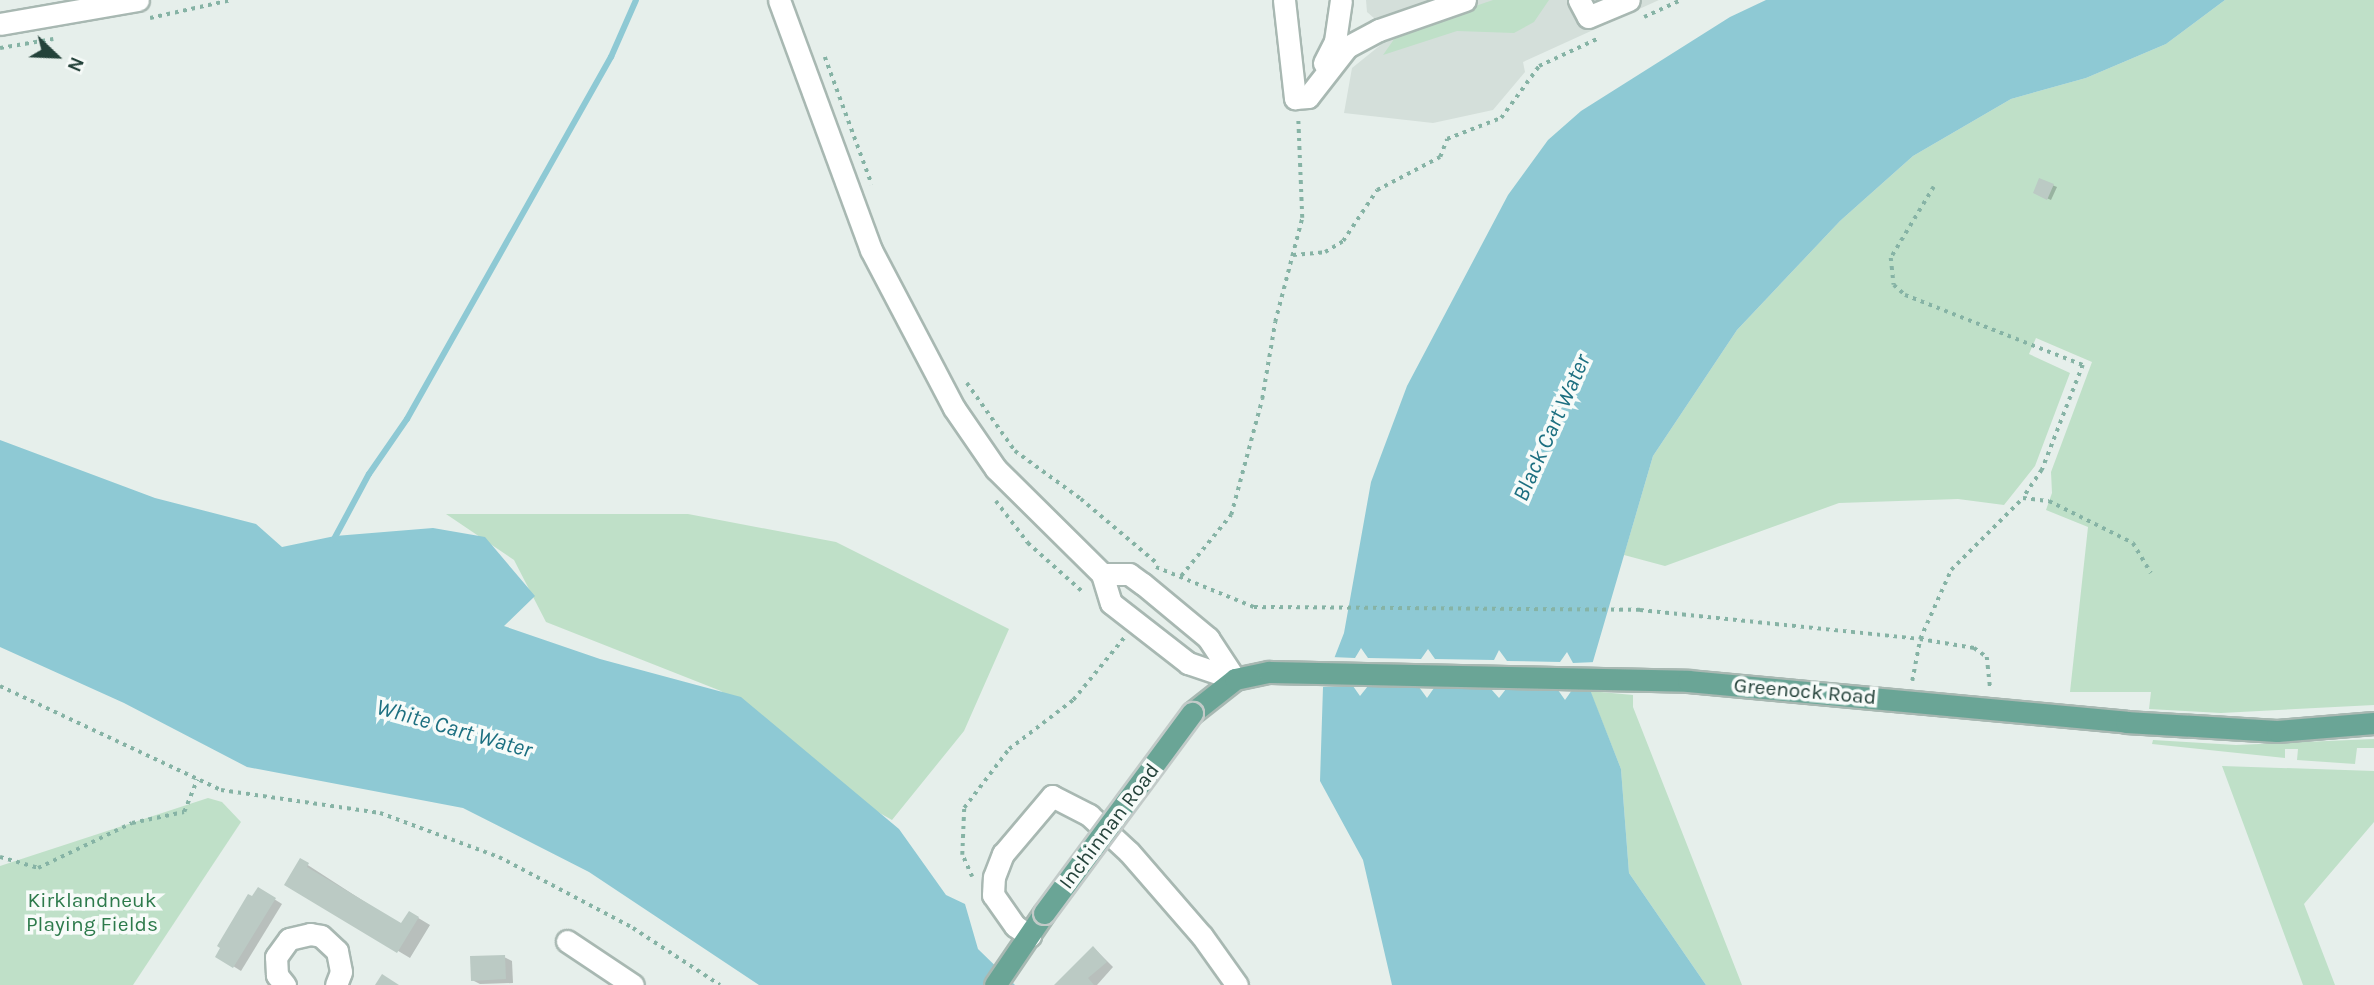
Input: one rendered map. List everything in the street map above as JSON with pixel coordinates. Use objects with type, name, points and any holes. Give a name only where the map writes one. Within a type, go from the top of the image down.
[{"type":"main road","name":"Greenock Road","points":[[1235,679],[1283,672],[1635,678],[1909,700],[2126,722],[2277,731],[2374,723]]},
{"type":"main road","name":"Inchinnan Road","points":[[995,985],[1192,713],[1235,679]]},
{"type":"street","points":[[0,24],[138,0]]},
{"type":"street","points":[[779,0],[871,250],[954,408],[996,469],[1102,574],[1111,603],[1188,663],[1235,679]]},
{"type":"street","points":[[1284,0],[1302,97]]},
{"type":"street","points":[[1302,97],[1335,41],[1341,0]]},
{"type":"street","points":[[1302,97],[1347,47],[1379,30],[1465,0]]},
{"type":"street","points":[[1579,0],[1588,17],[1629,0]]},
{"type":"street","points":[[1102,574],[1129,574],[1136,579],[1208,638],[1235,679]]},
{"type":"street","points":[[1030,936],[1016,926],[993,895],[993,877],[1003,854],[1052,796],[1089,815],[1129,852],[1202,936],[1237,985]]},
{"type":"street","points":[[285,985],[277,975],[276,957],[289,939],[310,933],[321,936],[337,951],[341,972],[336,985]]},
{"type":"street","points":[[567,941],[633,985]]},
{"type":"path","points":[[1634,22],[1681,0]]},
{"type":"path","points":[[1293,255],[1325,252],[1343,241],[1377,190],[1440,157],[1447,139],[1501,118],[1539,66],[1610,33]]},
{"type":"path","points":[[823,53],[875,192]]},
{"type":"path","points":[[1181,576],[1231,515],[1302,218],[1302,97]]},
{"type":"path","points":[[1909,700],[1920,639],[1951,570],[2022,498],[2042,470],[2083,365],[1905,295],[1894,285],[1891,258],[1934,187]]},
{"type":"path","points":[[963,377],[1015,452],[1081,499],[1158,565],[1254,607],[1317,605],[1640,610],[1920,639],[1974,648],[1987,657],[1992,669],[1989,694]]},
{"type":"path","points":[[2022,498],[2061,506],[2133,543],[2151,573]]},
{"type":"path","points":[[1150,576],[1158,565]]},
{"type":"path","points":[[973,880],[962,855],[964,808],[1009,749],[1073,700],[1126,635]]},
{"type":"path","points":[[0,686],[197,780],[248,797],[380,813],[499,857],[633,928],[720,985]]},
{"type":"path","points":[[0,857],[38,868],[132,823],[184,812],[197,780]]},
{"type":"shaded area","points":[[1366,0],[1659,0],[1523,62],[1525,72],[1493,110],[1433,123],[1344,113],[1352,68],[1383,43],[1382,25],[1367,12]]},
{"type":"green space","points":[[1493,0],[1549,0],[1534,22],[1514,33],[1457,31],[1383,55],[1399,32]]},
{"type":"green space","points":[[2225,0],[2374,0],[2374,705],[2221,713],[2149,709],[2151,692],[2070,692],[2088,527],[2046,510],[2052,493],[2051,472],[2092,362],[2036,338],[2029,354],[2070,373],[2035,466],[2004,505],[1958,499],[1839,503],[1665,566],[1624,555],[1653,456],[1737,330],[1840,221],[1913,156],[2011,99],[2086,78],[2166,44]]},
{"type":"green space","points":[[446,514],[688,514],[836,542],[1009,629],[964,731],[892,820],[855,799],[721,691],[546,622],[514,560]]},
{"type":"green space","points":[[1590,691],[1633,695],[1633,707],[1742,985],[1706,985],[1629,873],[1621,769]]},
{"type":"green space","points":[[2374,739],[2374,748],[2357,748],[2355,764],[2297,760],[2298,749],[2285,749],[2285,758],[2152,744],[2153,740],[2236,745]]},
{"type":"green space","points":[[2222,766],[2374,771],[2374,822],[2304,904],[2335,985],[2303,985]]},
{"type":"green space","name":"Kirklandneuk Playing Fields","points":[[208,798],[222,802],[241,822],[133,985],[0,985],[0,866]]},
{"type":"water","name":"Black Cart Water","points":[[1766,0],[2225,0],[2166,44],[2086,78],[2011,99],[1913,156],[1840,221],[1737,330],[1653,456],[1587,682],[1621,769],[1629,873],[1706,985],[1392,985],[1363,860],[1320,781],[1323,687],[1344,633],[1371,482],[1407,386],[1508,195],[1548,140],[1581,111],[1730,17]]},
{"type":"water","name":"White Cart Water","points":[[0,440],[155,498],[256,524],[282,547],[335,536],[433,528],[485,537],[535,596],[504,626],[600,659],[741,697],[899,829],[946,895],[965,904],[978,949],[1015,985],[759,985],[589,872],[463,808],[247,767],[124,703],[0,647]]},
{"type":"pier","points":[[1361,648],[1368,658],[1421,659],[1428,649],[1435,659],[1494,660],[1499,650],[1507,661],[1560,662],[1567,652],[1573,663],[1596,662],[1590,682],[1593,690],[1572,690],[1565,700],[1558,690],[1506,689],[1499,698],[1491,689],[1434,688],[1427,698],[1419,687],[1368,686],[1360,696],[1353,686],[1320,687],[1331,657],[1355,658]]},
{"type":"building","points":[[2039,178],[2054,184],[2047,200],[2033,193]]},
{"type":"building","points":[[300,858],[309,863],[307,867],[401,923],[409,911],[419,917],[397,953],[284,885]]},
{"type":"building","points":[[258,887],[276,898],[233,968],[215,957],[220,948],[217,946],[248,894],[252,896]]},
{"type":"building","points":[[1093,946],[1107,962],[1088,978],[1094,985],[1054,985]]},
{"type":"building","points":[[505,955],[506,979],[471,981],[470,956]]},
{"type":"building","points":[[382,974],[399,985],[375,985]]},
{"type":"waterway","points":[[333,541],[369,474],[407,419],[611,57],[636,0]]}]
